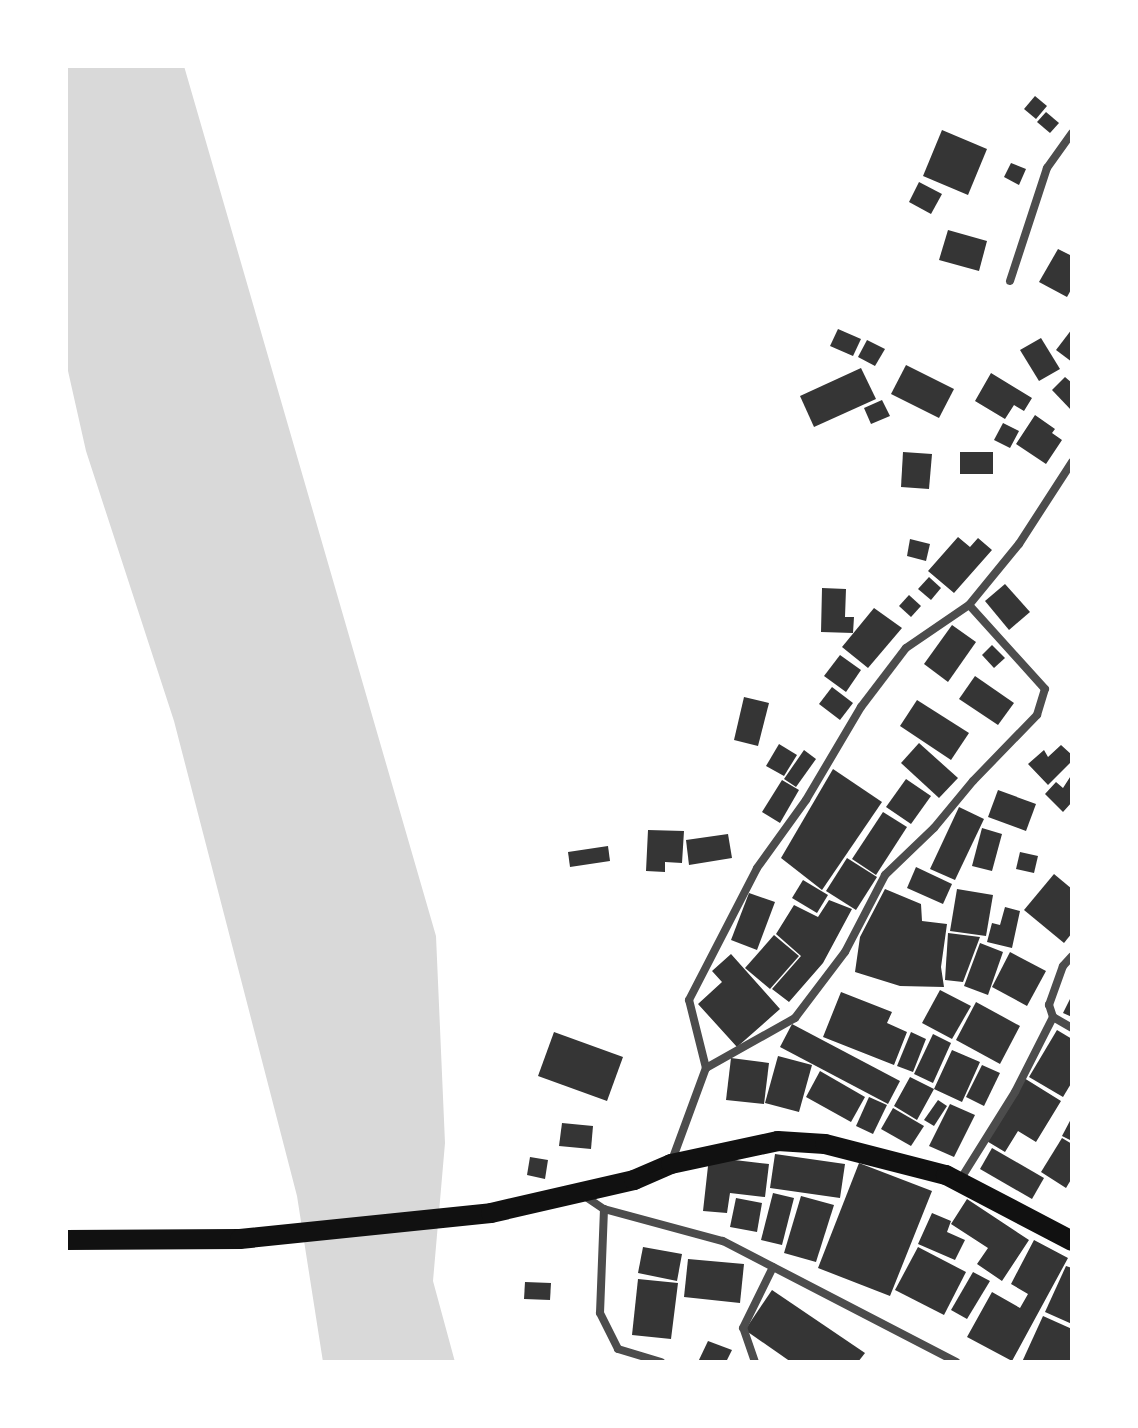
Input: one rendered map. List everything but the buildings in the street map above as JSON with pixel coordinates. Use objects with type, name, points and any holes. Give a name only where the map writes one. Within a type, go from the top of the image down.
[{"type":"main road","points":[[66,1240],[240,1239],[491,1213],[634,1180],[671,1164],[778,1141],[825,1144],[946,1175],[1072,1241]]},
{"type":"street","points":[[1010,281],[1047,168],[1072,133]]},
{"type":"street","points":[[671,1164],[706,1068],[689,1000],[757,868],[806,800],[861,707],[906,648],[969,605],[1019,544],[1072,462]]},
{"type":"street","points":[[706,1068],[795,1018],[845,952],[885,875],[934,828],[973,781],[1037,715],[1045,689],[969,605]]},
{"type":"street","points":[[1072,956],[1063,966],[1049,1005],[1053,1017],[1072,1028]]},
{"type":"street","points":[[959,1183],[1015,1092],[1053,1017]]},
{"type":"street","points":[[577,1191],[604,1209],[723,1241],[956,1362]]},
{"type":"street","points":[[604,1209],[600,1313],[618,1349],[661,1362]]},
{"type":"street","points":[[755,1362],[743,1328],[773,1267]]},
{"type":"shaded area","points":[[66,66],[184,66],[436,936],[445,1143],[433,1281],[455,1362],[323,1362],[297,1196],[174,721],[86,451],[66,362]]}]
